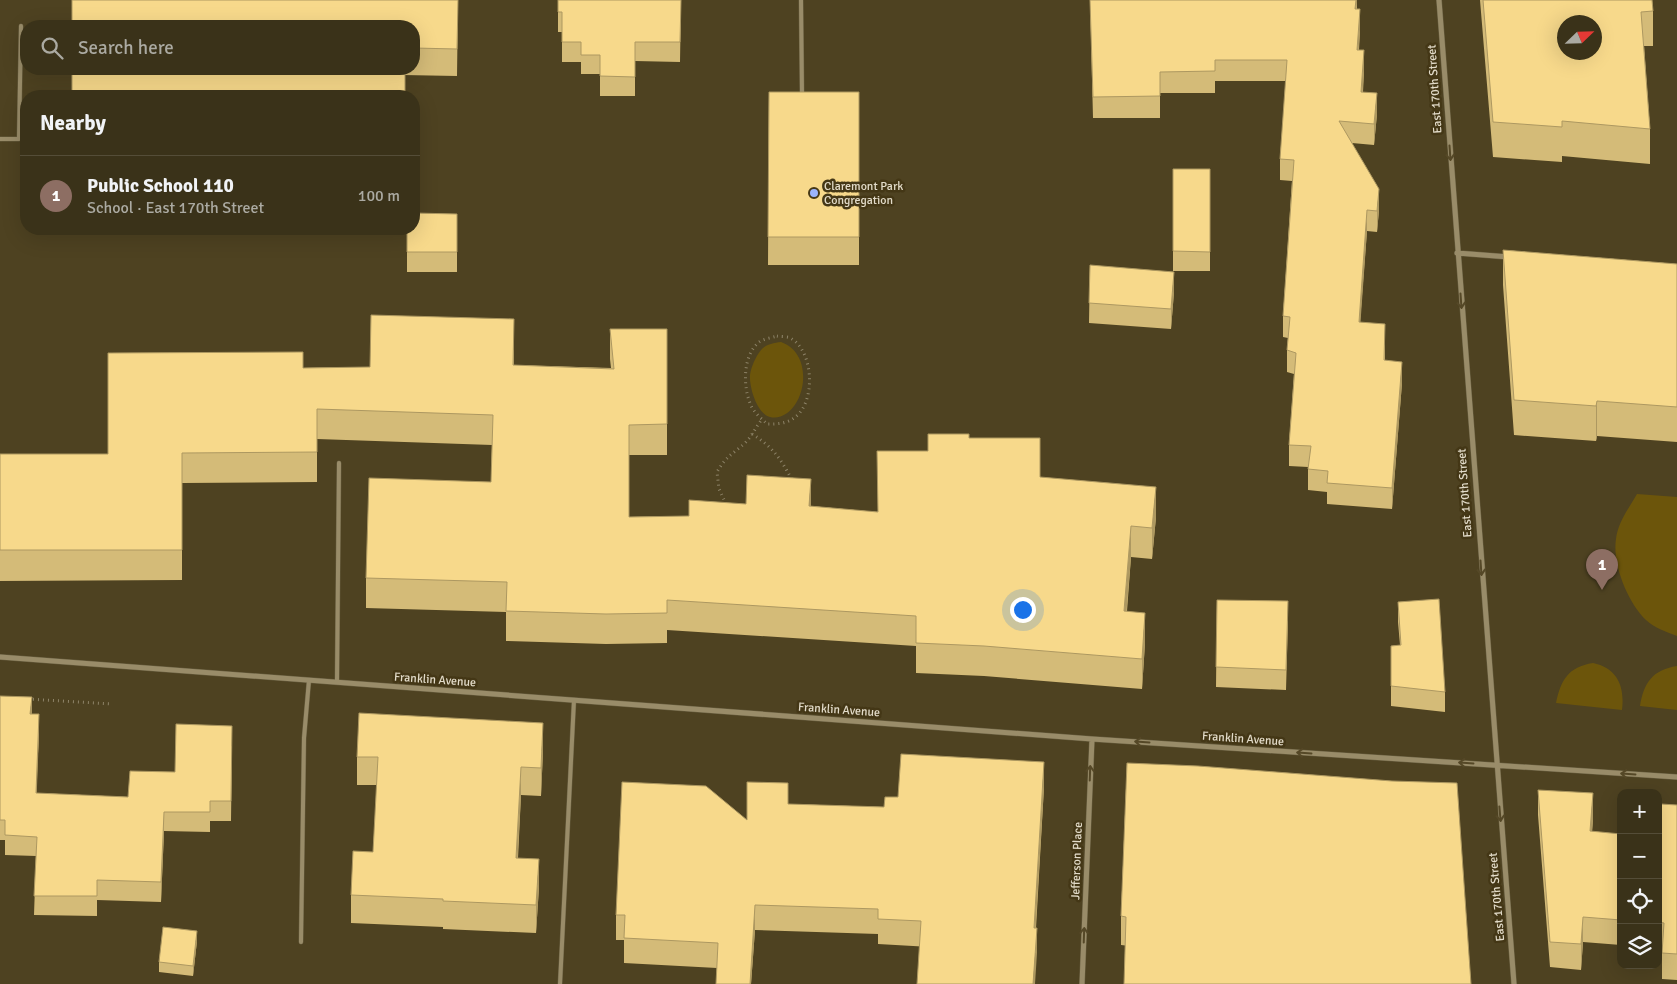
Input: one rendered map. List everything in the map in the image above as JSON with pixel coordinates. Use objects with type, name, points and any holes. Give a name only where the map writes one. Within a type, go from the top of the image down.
[{"type":"street","name":"East 170th Street","points":[[1439,0],[1514,984]]},
{"type":"street","points":[[1457,253],[1518,257]]},
{"type":"street","name":"Franklin Avenue","points":[[0,657],[1092,739],[1677,777]]},
{"type":"street","name":"Jefferson Place","points":[[1082,984],[1092,739]]},
{"type":"lane","points":[[801,0],[802,99]]},
{"type":"lane","points":[[0,139],[19,139],[20,75]]},
{"type":"lane","points":[[337,682],[340,463]]},
{"type":"lane","points":[[301,942],[304,738],[309,680]]},
{"type":"lane","points":[[560,984],[574,700]]},
{"type":"path","points":[[776,336],[790,337],[797,343],[807,360],[809,395],[800,412],[794,418],[783,423],[767,424],[762,419],[750,405],[747,393],[745,378],[750,353],[759,341],[776,336]]},
{"type":"path","points":[[730,508],[719,489],[717,472],[730,453],[745,443],[762,419]]},
{"type":"path","points":[[752,434],[778,455],[794,486]]},
{"type":"path","points":[[19,698],[112,704]]},
{"type":"shaded area","points":[[781,342],[793,350],[800,361],[803,374],[802,387],[798,400],[791,410],[781,416],[770,417],[765,415],[758,406],[751,386],[750,375],[757,355],[761,350],[773,343]]},
{"type":"shaded area","points":[[1637,494],[1677,497],[1677,636],[1661,630],[1639,613],[1633,604],[1619,571],[1615,549],[1617,533],[1624,515]]},
{"type":"shaded area","points":[[1593,663],[1608,669],[1618,679],[1622,693],[1622,710],[1556,703],[1560,688],[1567,676],[1577,668]]},
{"type":"shaded area","points":[[1677,666],[1677,710],[1640,706],[1647,684],[1655,674]]},
{"type":"building","points":[[72,0],[458,0],[457,49],[420,48],[420,20],[72,20]]},
{"type":"building","points":[[558,0],[681,0],[680,42],[635,42],[635,77],[600,76],[600,55],[581,55],[581,42],[562,42],[562,12],[558,12]]},
{"type":"building","points":[[1090,0],[1356,0],[1355,9],[1360,9],[1357,50],[1364,50],[1361,92],[1377,93],[1374,124],[1339,121],[1379,189],[1377,211],[1367,210],[1359,322],[1385,324],[1384,360],[1402,362],[1392,488],[1327,483],[1328,471],[1308,469],[1311,446],[1289,445],[1296,353],[1287,350],[1290,317],[1283,316],[1294,160],[1280,159],[1287,60],[1215,60],[1215,71],[1160,72],[1160,96],[1093,97]]},
{"type":"building","points":[[1483,0],[1652,0],[1653,11],[1641,12],[1650,129],[1562,121],[1562,127],[1493,122]]},
{"type":"building","points":[[72,75],[405,75],[405,90],[72,90]]},
{"type":"building","name":"Claremont Park Congregation","points":[[769,92],[859,92],[859,237],[768,237]]},
{"type":"building","points":[[1173,169],[1210,169],[1210,252],[1173,251]]},
{"type":"building","points":[[420,213],[457,214],[457,252],[407,252],[407,235],[420,235]]},
{"type":"building","points":[[1503,250],[1677,264],[1677,407],[1597,401],[1596,406],[1514,400]]},
{"type":"building","points":[[1090,265],[1174,272],[1171,309],[1089,303]]},
{"type":"building","points":[[371,315],[514,319],[513,365],[614,369],[610,329],[667,329],[667,424],[629,425],[629,517],[689,516],[689,500],[746,504],[747,475],[811,479],[809,506],[878,512],[877,451],[928,451],[928,434],[969,434],[969,438],[1040,438],[1040,477],[1156,487],[1152,528],[1131,526],[1124,611],[1145,613],[1142,659],[984,646],[916,643],[916,616],[667,600],[667,613],[606,614],[506,611],[507,582],[366,578],[369,478],[491,482],[493,415],[317,409],[317,452],[182,453],[182,550],[0,550],[0,454],[108,454],[108,353],[303,352],[303,368],[370,367]]},
{"type":"building","points":[[1439,599],[1445,692],[1391,686],[1391,646],[1401,645],[1398,602]]},
{"type":"building","points":[[1217,600],[1288,601],[1286,670],[1216,667]]},
{"type":"building","points":[[0,696],[32,697],[30,714],[39,714],[36,793],[128,797],[130,771],[175,772],[176,724],[232,726],[231,801],[210,801],[210,812],[164,812],[161,882],[97,880],[97,896],[34,896],[37,837],[5,835],[5,820],[0,820]]},
{"type":"building","points":[[359,713],[543,723],[541,768],[521,767],[516,858],[539,859],[536,905],[351,895],[353,851],[373,852],[378,757],[357,757]]},
{"type":"building","points":[[901,754],[1044,762],[1034,928],[1037,928],[1033,984],[917,984],[921,921],[878,919],[878,909],[755,905],[750,984],[716,984],[718,943],[624,938],[625,915],[616,915],[622,782],[706,786],[747,820],[747,782],[788,783],[788,804],[884,807],[885,797],[898,797]]},
{"type":"building","points":[[1127,763],[1198,766],[1392,781],[1457,783],[1471,984],[1124,984],[1126,917],[1121,916]]},
{"type":"building","points":[[1538,790],[1593,793],[1590,831],[1617,834],[1617,920],[1583,917],[1581,944],[1550,942]]},
{"type":"building","points":[[1662,804],[1677,805],[1677,954],[1662,953],[1664,923],[1662,923]]},
{"type":"building","points":[[163,927],[197,931],[193,966],[159,962]]},
{"type":"place","name":"Claremont Park Congregation","points":[[814,193]]},
{"type":"place","name":"Public School 110","points":[[1602,590]]}]
